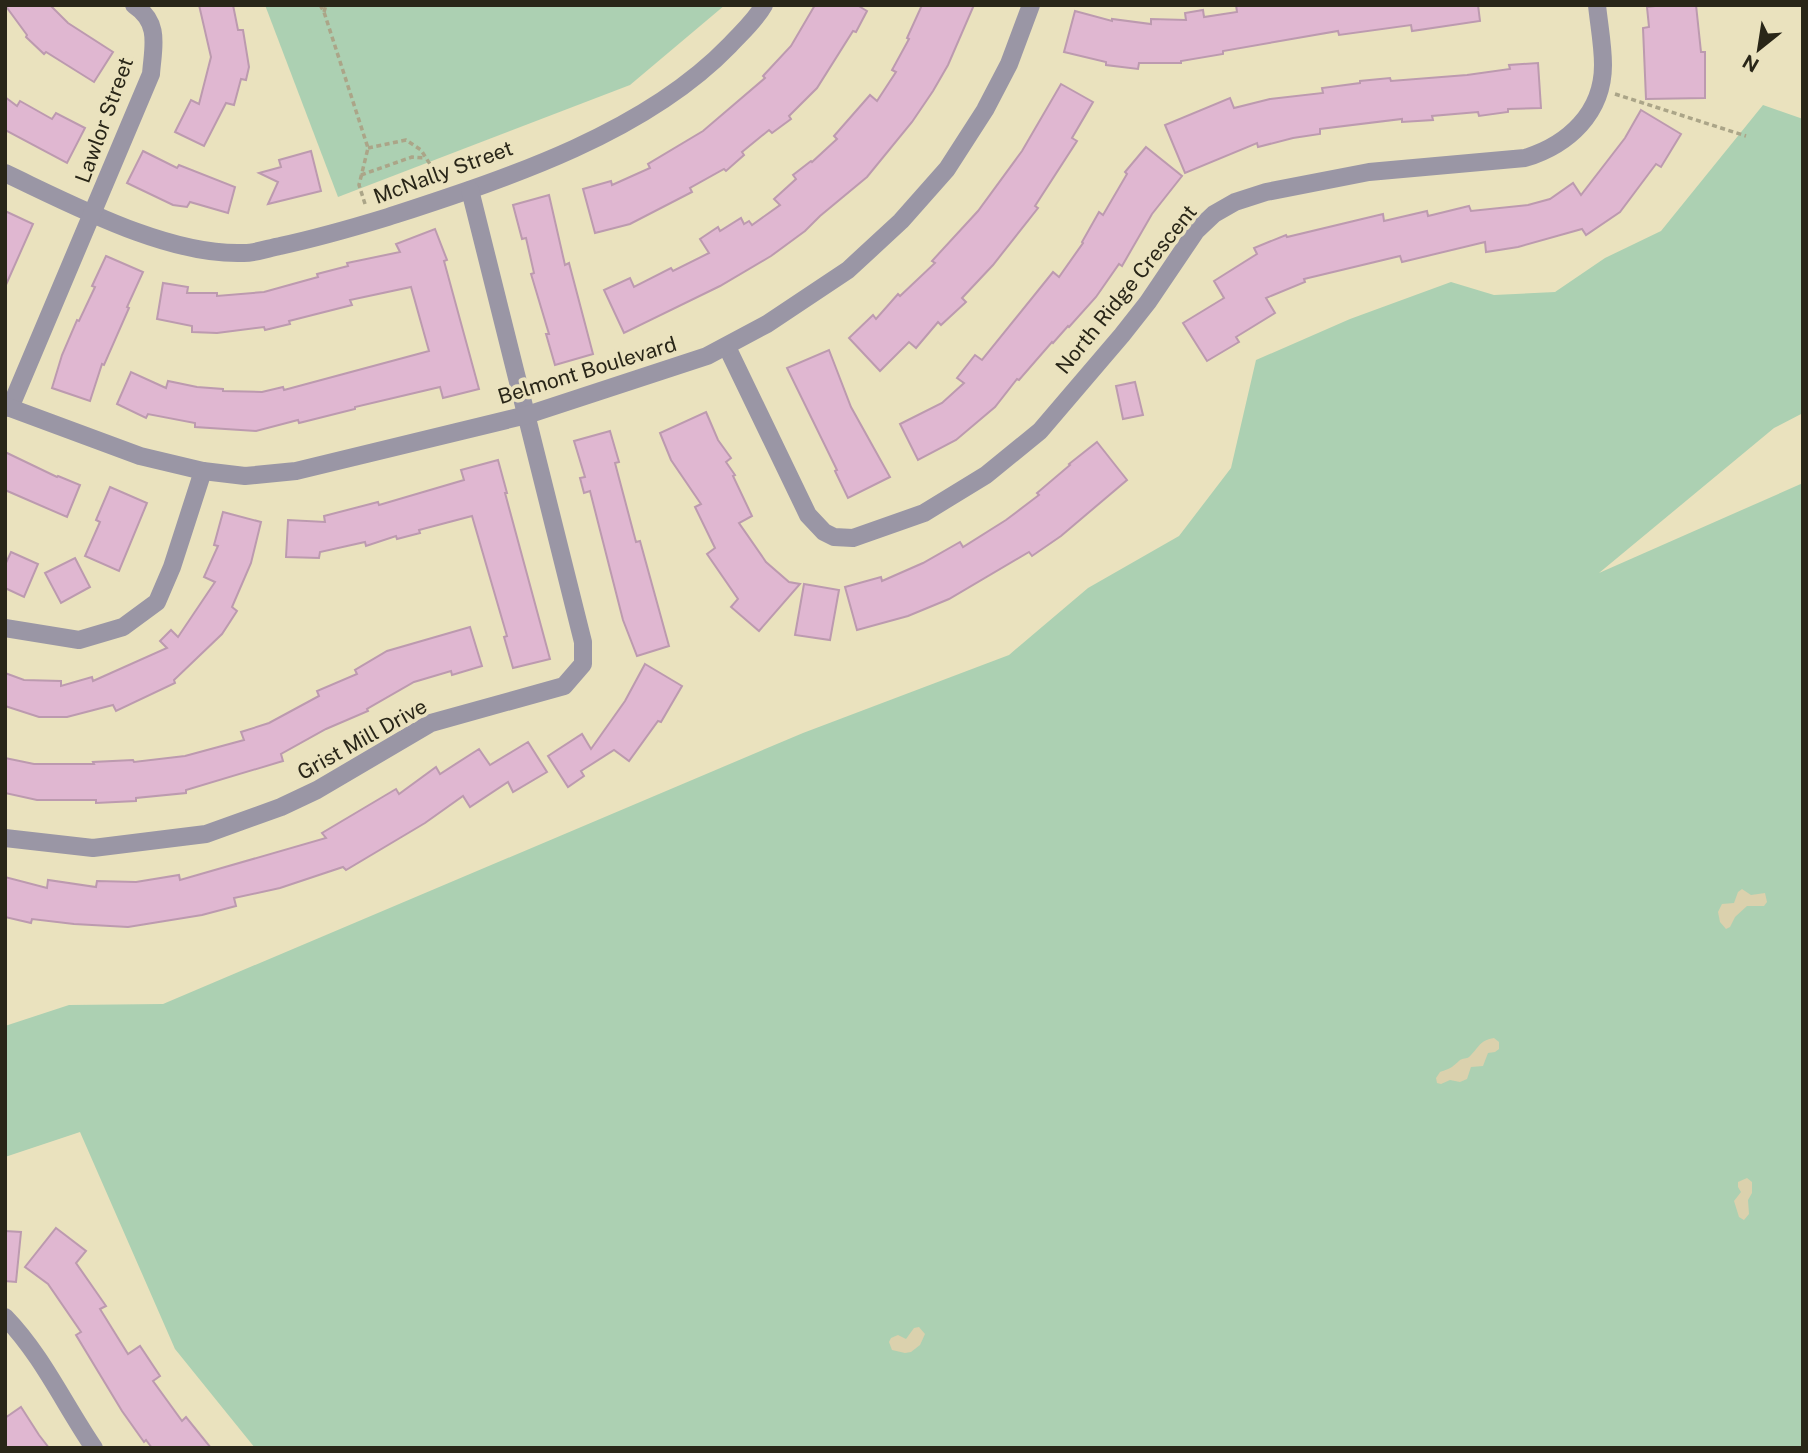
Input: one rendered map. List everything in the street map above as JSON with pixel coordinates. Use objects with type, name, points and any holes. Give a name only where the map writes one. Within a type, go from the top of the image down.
[{"type":"street","name":"Lawlor Street","points":[[8,407],[93,215],[150,74],[155,34],[145,12],[134,5]]},
{"type":"street","name":"McNally Street","points":[[93,215],[186,248],[245,253],[326,236],[470,190],[590,141],[663,100],[715,60],[757,17],[764,5]]},
{"type":"street","name":"Belmont Boulevard","points":[[8,407],[140,456],[202,471],[245,476],[296,471],[527,415],[682,365],[727,347],[768,324],[848,270],[901,221],[947,169],[985,110],[1009,64],[1031,5]]},
{"type":"street","name":"North Ridge Crescent","points":[[727,347],[808,515],[824,532],[834,537],[853,538],[924,513],[986,475],[1040,431],[1142,310],[1196,231],[1224,208],[1266,192],[1347,175],[1525,158],[1542,153],[1569,138],[1594,102],[1602,76],[1597,5]]},
{"type":"street","name":"Lawlor Street","points":[[5,173],[93,215]]},
{"type":"street","name":"Grist Mill Drive","points":[[5,838],[93,848],[206,834],[281,807],[317,790],[431,723],[564,685],[583,664],[583,642],[470,190]]},
{"type":"street","points":[[5,628],[79,640],[122,627],[157,602],[172,567],[202,471]]},
{"type":"street","points":[[5,1317],[21,1333],[94,1448]]},
{"type":"path","points":[[320,5],[368,148],[359,185],[370,222]]},
{"type":"path","points":[[324,12],[326,5]]},
{"type":"path","points":[[1611,93],[1746,136]]},
{"type":"path","points":[[368,148],[405,140],[421,150],[451,196]]},
{"type":"path","points":[[361,175],[412,157],[426,158]]},
{"type":"green space","points":[[265,5],[725,5],[630,85],[338,197]]},
{"type":"green space","points":[[1763,105],[1803,119],[1803,413],[1774,428],[1599,573],[1803,483],[1803,1448],[255,1448],[175,1349],[80,1132],[5,1157],[5,1026],[69,1005],[163,1004],[803,733],[1009,655],[1088,588],[1179,536],[1231,468],[1256,360],[1350,319],[1451,282],[1494,295],[1555,292],[1605,258],[1661,231]]},
{"type":"sand","points":[[1742,889],[1751,895],[1765,893],[1767,902],[1764,906],[1747,906],[1726,929],[1720,922],[1718,912],[1722,904],[1734,903]]},
{"type":"sand","points":[[1494,1038],[1499,1042],[1499,1049],[1488,1053],[1483,1066],[1471,1067],[1467,1079],[1437,1083],[1436,1078],[1440,1072],[1468,1057],[1483,1042]]},
{"type":"sand","points":[[1747,1178],[1752,1182],[1752,1193],[1748,1200],[1749,1214],[1744,1220],[1739,1217],[1734,1201],[1741,1192],[1738,1182]]},
{"type":"sand","points":[[919,1327],[925,1334],[920,1345],[911,1352],[892,1350],[889,1342],[891,1338],[898,1335],[906,1339],[914,1328]]},
{"type":"building","points":[[5,5],[50,5],[68,23],[113,52],[94,82],[46,52],[44,54],[26,37]]},
{"type":"building","points":[[199,5],[233,5],[238,30],[243,30],[249,67],[246,80],[241,79],[234,105],[226,103],[204,146],[175,132],[191,100],[199,104],[211,57]]},
{"type":"building","points":[[815,5],[857,5],[867,11],[856,32],[853,31],[817,88],[789,116],[791,119],[772,133],[769,130],[742,152],[744,155],[726,171],[724,169],[690,188],[692,192],[630,224],[595,233],[583,189],[611,181],[612,185],[650,168],[648,164],[703,131],[765,78],[763,76],[791,46]]},
{"type":"building","points":[[922,5],[974,5],[948,65],[933,91],[912,122],[867,177],[805,231],[771,256],[720,286],[624,333],[604,290],[630,278],[634,287],[671,268],[673,271],[709,253],[700,239],[718,227],[720,231],[741,218],[744,224],[749,221],[752,225],[780,205],[774,199],[796,179],[793,175],[837,139],[834,136],[870,95],[877,101],[896,72],[892,70],[909,39],[907,38]]},
{"type":"building","points":[[1236,5],[1478,5],[1480,21],[1412,31],[1411,25],[1339,35],[1338,31],[1223,51],[1223,54],[1181,63],[1139,63],[1138,69],[1106,65],[1106,62],[1064,52],[1075,11],[1112,21],[1151,24],[1151,19],[1186,20],[1185,13],[1203,10],[1204,17],[1237,12]]},
{"type":"building","points":[[1696,5],[1701,52],[1705,52],[1705,98],[1646,99],[1643,28],[1649,27],[1647,7]]},
{"type":"building","points":[[1538,63],[1541,108],[1508,109],[1508,112],[1479,116],[1478,112],[1432,116],[1433,120],[1402,122],[1402,119],[1320,129],[1320,134],[1258,147],[1257,143],[1185,173],[1165,125],[1230,98],[1234,108],[1270,99],[1323,93],[1322,88],[1360,81],[1467,75],[1510,69],[1509,65]]},
{"type":"building","points":[[1061,84],[1093,102],[1072,138],[1077,141],[1035,206],[1038,208],[993,265],[962,298],[966,302],[941,325],[938,322],[916,348],[909,342],[880,371],[849,338],[873,315],[876,319],[898,294],[900,296],[935,263],[932,261],[978,211],[1022,151]]},
{"type":"building","points":[[5,97],[17,106],[20,101],[52,119],[56,113],[85,128],[67,163],[5,130]]},
{"type":"building","points":[[1641,110],[1681,134],[1661,167],[1656,164],[1620,212],[1586,235],[1582,229],[1518,247],[1486,252],[1485,242],[1402,262],[1400,256],[1304,279],[1305,282],[1266,298],[1275,313],[1236,337],[1239,342],[1207,361],[1183,323],[1224,298],[1214,281],[1257,254],[1254,248],[1286,235],[1287,237],[1383,214],[1384,221],[1427,211],[1428,216],[1469,206],[1471,211],[1528,205],[1550,199],[1573,183],[1581,195],[1625,138]]},
{"type":"building","points":[[1146,147],[1182,176],[1152,214],[1122,266],[1119,264],[1096,297],[1019,380],[1017,379],[995,407],[956,440],[918,460],[900,424],[942,403],[964,383],[957,378],[975,355],[982,360],[1053,272],[1059,277],[1083,243],[1099,212],[1103,215],[1127,174],[1125,172]]},
{"type":"building","points":[[143,151],[177,168],[179,165],[235,187],[228,213],[190,202],[187,207],[173,205],[127,183]]},
{"type":"building","points":[[311,151],[321,191],[268,204],[278,182],[259,173],[281,167],[279,160]]},
{"type":"building","points":[[549,195],[565,265],[569,263],[593,354],[555,365],[546,334],[549,334],[531,274],[534,273],[526,238],[522,239],[513,205]]},
{"type":"building","points":[[5,211],[33,224],[5,287]]},
{"type":"building","points":[[435,229],[447,260],[444,261],[479,389],[443,398],[440,387],[299,423],[298,420],[256,431],[195,427],[195,423],[148,414],[146,418],[117,404],[131,372],[166,388],[168,381],[223,391],[262,392],[283,387],[284,390],[429,351],[411,287],[350,300],[352,305],[265,330],[264,327],[217,333],[192,332],[192,326],[157,319],[163,283],[188,287],[187,293],[217,293],[217,296],[264,292],[318,277],[317,274],[348,266],[347,263],[400,252],[396,244]]},
{"type":"building","points":[[106,256],[143,272],[104,365],[102,364],[90,401],[52,388],[62,355],[95,287],[92,286]]},
{"type":"building","points":[[829,350],[851,407],[890,477],[848,498],[787,368]]},
{"type":"building","points":[[1135,382],[1143,415],[1123,419],[1116,386]]},
{"type":"building","points":[[706,412],[718,440],[731,458],[726,462],[735,475],[733,476],[752,516],[739,523],[766,562],[789,582],[800,584],[759,631],[731,607],[738,599],[707,554],[715,548],[695,507],[701,504],[671,460],[660,433]]},
{"type":"building","points":[[610,431],[619,462],[615,463],[636,542],[640,541],[669,646],[637,656],[623,620],[590,491],[584,493],[580,478],[585,477],[574,441]]},
{"type":"building","points":[[1097,442],[1127,480],[1061,536],[1032,556],[1029,552],[949,599],[908,616],[857,630],[845,587],[881,577],[882,581],[923,563],[960,542],[963,547],[1039,495],[1037,493]]},
{"type":"building","points":[[5,452],[80,485],[67,517],[5,490]]},
{"type":"building","points":[[498,460],[550,659],[513,668],[504,637],[507,636],[472,516],[419,530],[420,533],[397,539],[396,536],[366,546],[365,542],[320,552],[319,558],[286,557],[288,520],[325,522],[324,516],[378,502],[379,505],[464,480],[461,470]]},
{"type":"building","points":[[110,487],[147,503],[119,571],[85,556],[100,522],[96,520]]},
{"type":"building","points":[[223,512],[261,522],[251,563],[232,607],[237,611],[222,634],[174,680],[175,683],[116,711],[113,705],[67,717],[39,717],[5,706],[5,673],[24,680],[61,681],[61,686],[92,677],[93,681],[167,648],[160,641],[171,630],[178,637],[215,582],[204,577],[218,546],[214,545]]},
{"type":"building","points":[[11,552],[38,564],[24,597],[5,588],[5,565]]},
{"type":"building","points":[[75,558],[90,587],[61,603],[45,573]]},
{"type":"building","points":[[804,584],[839,590],[830,640],[795,635]]},
{"type":"building","points":[[470,627],[482,666],[452,675],[451,671],[414,682],[367,709],[368,711],[326,729],[281,754],[283,761],[186,790],[186,793],[136,798],[136,801],[96,803],[96,800],[37,800],[5,793],[5,758],[34,764],[134,762],[185,756],[244,740],[241,732],[269,723],[319,696],[317,691],[357,674],[355,670],[387,651]]},
{"type":"building","points":[[645,664],[682,686],[661,722],[658,721],[629,761],[614,750],[581,771],[584,776],[568,787],[548,756],[582,734],[591,749],[625,701]]},
{"type":"building","points":[[528,742],[547,772],[513,792],[508,782],[470,807],[463,796],[425,823],[346,870],[343,867],[280,888],[234,898],[236,906],[202,915],[128,927],[32,919],[31,923],[5,917],[5,877],[47,888],[48,880],[96,887],[97,881],[136,882],[179,875],[180,880],[326,838],[322,833],[396,789],[399,794],[436,767],[440,774],[479,749],[490,765]]},
{"type":"building","points":[[56,1228],[86,1251],[76,1263],[106,1306],[100,1309],[128,1354],[140,1346],[160,1376],[153,1381],[182,1421],[186,1417],[211,1448],[152,1448],[146,1440],[144,1442],[122,1411],[76,1335],[81,1332],[48,1284],[25,1267]]},
{"type":"building","points":[[5,1231],[21,1232],[16,1282],[5,1281]]},
{"type":"building","points":[[21,1407],[49,1448],[5,1448],[5,1418]]}]
